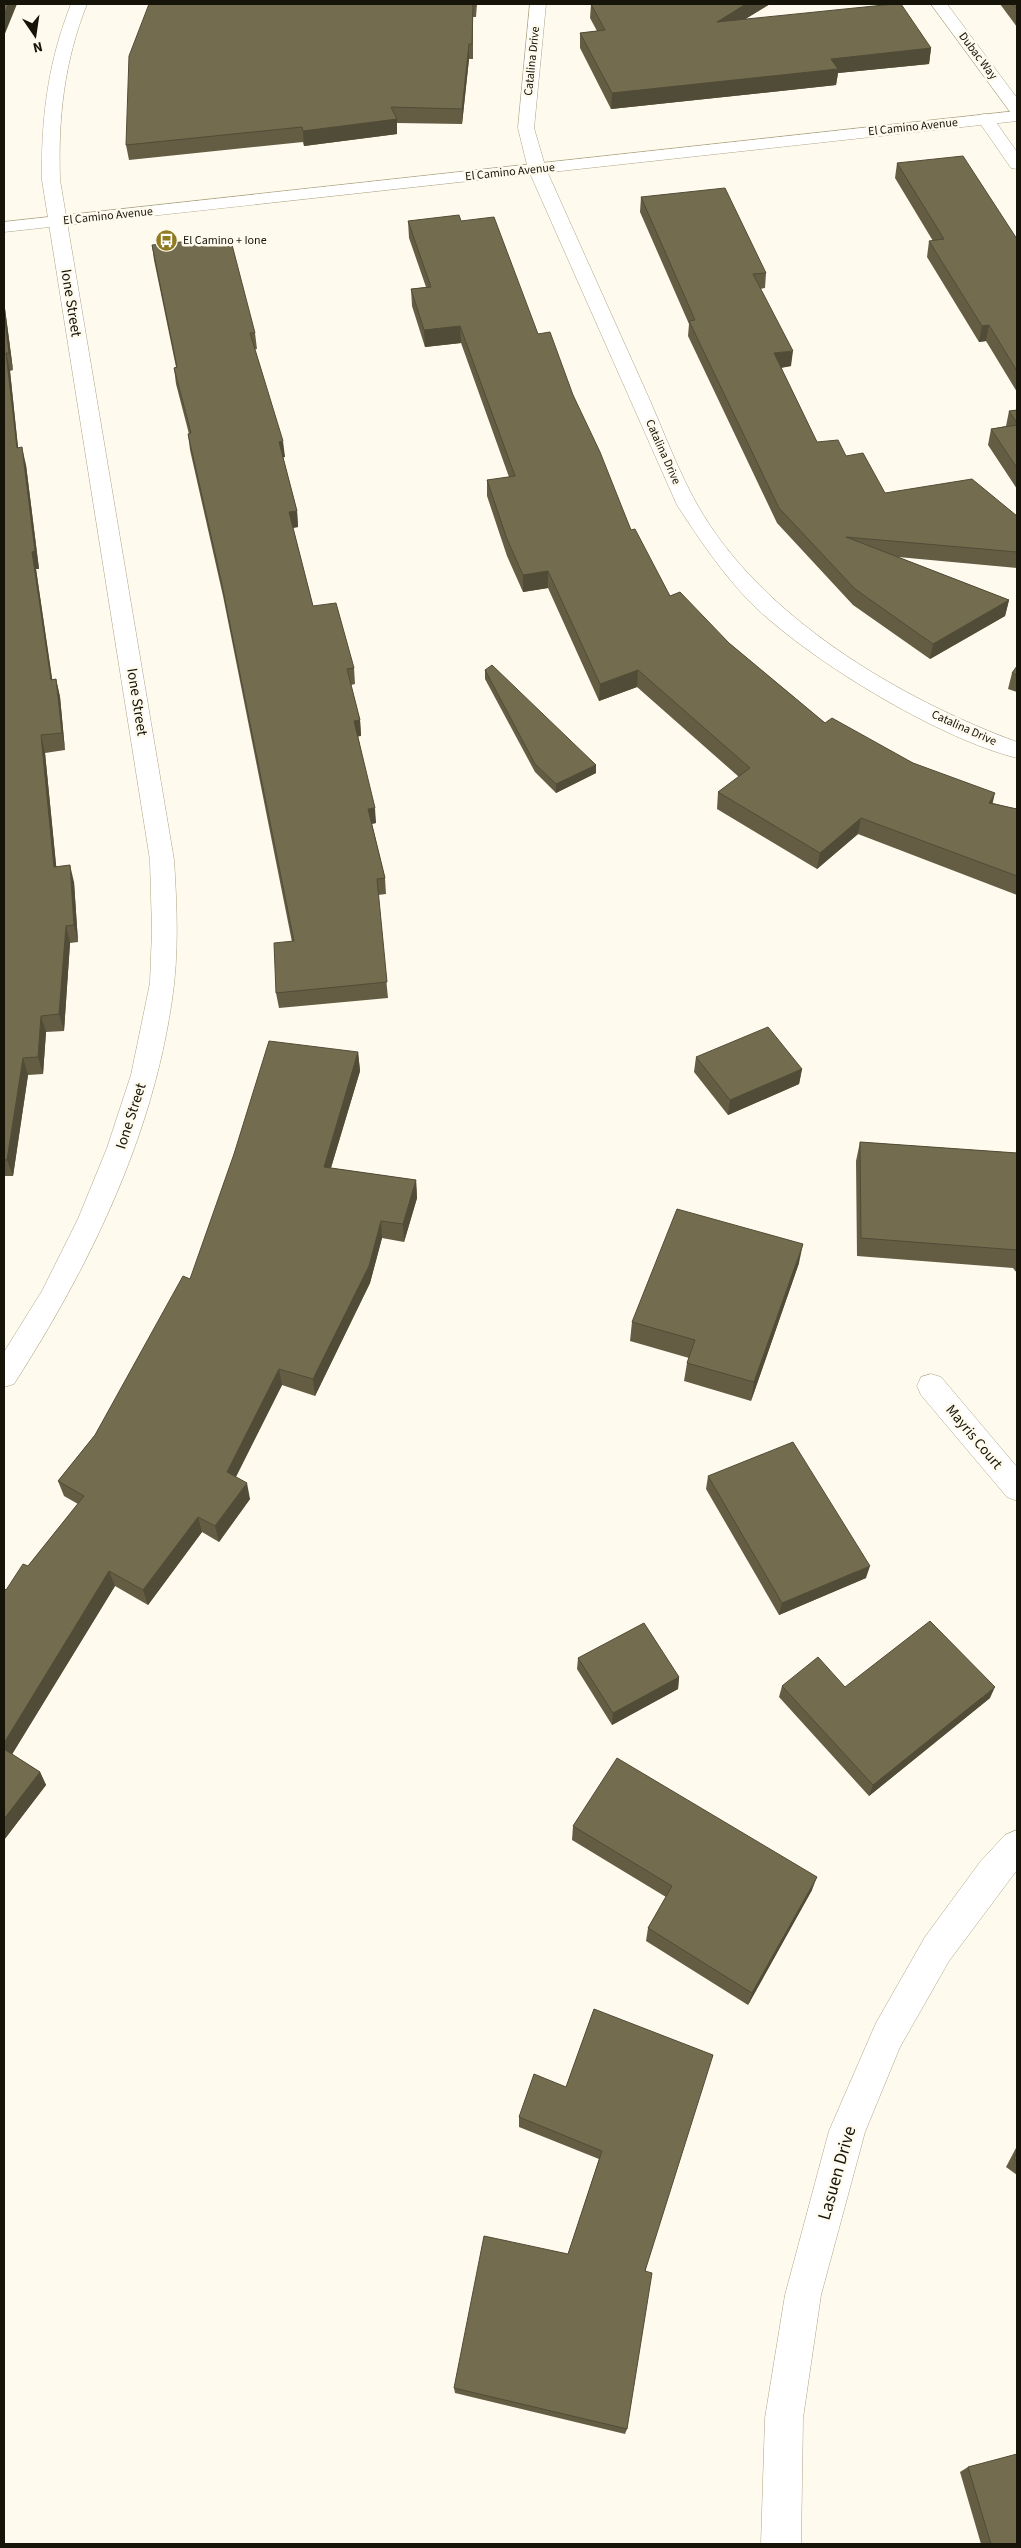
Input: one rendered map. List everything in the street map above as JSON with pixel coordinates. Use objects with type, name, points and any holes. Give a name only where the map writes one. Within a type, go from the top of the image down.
[{"type":"street","name":"Ione Street","points":[[4,1375],[57,1290],[107,1188],[140,1091],[160,999],[166,913],[162,860],[51,180],[49,130],[54,83],[70,26],[79,4]]},
{"type":"street","name":"Catalina Drive","points":[[538,4],[526,120],[537,169],[687,505],[711,542],[759,598],[816,644],[876,685],[933,715],[1017,750]]},
{"type":"street","name":"Dubac Way","points":[[939,4],[1017,109]]},
{"type":"street","name":"El Camino Avenue","points":[[4,228],[1017,116]]},
{"type":"street","points":[[985,119],[1017,164]]},
{"type":"street","name":"Mayris Court","points":[[931,1386],[1017,1488]]},
{"type":"street","name":"Lasuen Drive","points":[[781,2544],[784,2418],[803,2295],[847,2131],[888,2035],[937,1949],[992,1874],[1017,1846]]},
{"type":"building","points":[[4,4],[8,4],[4,14]]},
{"type":"building","points":[[149,4],[473,4],[472,44],[469,44],[462,109],[391,107],[397,119],[303,131],[302,127],[126,145],[129,56]]},
{"type":"building","points":[[591,4],[746,4],[717,22],[901,4],[931,48],[831,59],[838,69],[612,93],[580,33],[605,30]]},
{"type":"building","points":[[963,156],[1017,239],[1017,371],[989,325],[982,326],[929,241],[944,239],[897,163]]},
{"type":"building","points":[[725,188],[766,273],[753,274],[793,351],[774,353],[817,442],[838,440],[846,456],[863,453],[885,493],[972,479],[1017,516],[1017,552],[846,537],[1009,600],[933,644],[855,589],[779,508],[689,321],[695,320],[641,197]]},
{"type":"building","points":[[459,215],[461,221],[494,217],[538,334],[550,332],[573,395],[600,452],[631,530],[635,529],[670,596],[680,592],[729,643],[825,723],[832,718],[913,763],[995,793],[989,803],[1017,809],[1017,876],[861,818],[820,853],[718,792],[750,768],[638,670],[600,684],[548,571],[523,575],[507,539],[487,480],[515,476],[460,326],[424,330],[411,289],[431,287],[408,221]]},
{"type":"building","points":[[230,237],[255,333],[250,333],[283,441],[279,442],[297,511],[289,512],[313,606],[336,603],[354,668],[347,669],[360,720],[354,721],[375,808],[368,809],[385,878],[377,879],[387,982],[276,993],[274,943],[294,941],[221,580],[188,434],[191,433],[174,368],[177,367],[152,245]]},
{"type":"building","points":[[4,312],[9,353],[6,353],[17,448],[22,447],[35,551],[32,552],[51,680],[56,679],[62,733],[41,735],[54,867],[70,865],[74,925],[66,926],[59,1014],[41,1016],[38,1057],[23,1058],[7,1160],[4,1160]]},
{"type":"building","points":[[1017,410],[1017,423],[1009,411]]},
{"type":"building","points":[[1017,425],[1017,468],[991,429]]},
{"type":"building","points":[[492,665],[596,765],[556,784],[535,764],[485,670]]},
{"type":"building","points":[[1017,666],[1017,675],[1012,673]]},
{"type":"building","points":[[768,1027],[802,1069],[730,1100],[696,1057]]},
{"type":"building","points":[[269,1041],[358,1052],[324,1167],[416,1180],[403,1224],[381,1221],[369,1266],[313,1379],[279,1369],[227,1472],[247,1483],[215,1526],[198,1517],[143,1590],[109,1571],[4,1743],[4,1588],[6,1590],[23,1564],[28,1566],[84,1496],[58,1481],[95,1435],[183,1276],[190,1279],[234,1154]]},
{"type":"building","points":[[860,1142],[1017,1153],[1017,1250],[861,1238]]},
{"type":"building","points":[[677,1209],[803,1244],[754,1382],[687,1363],[695,1340],[632,1322]]},
{"type":"building","points":[[793,1442],[870,1566],[782,1603],[708,1476]]},
{"type":"building","points":[[930,1621],[995,1687],[873,1785],[782,1686],[818,1657],[845,1687]]},
{"type":"building","points":[[644,1623],[679,1677],[613,1713],[578,1658]]},
{"type":"building","points":[[4,1749],[40,1772],[4,1819]]},
{"type":"building","points":[[617,1758],[817,1877],[752,1993],[648,1928],[672,1886],[573,1826]]},
{"type":"building","points":[[594,2009],[713,2055],[645,2271],[652,2273],[627,2429],[454,2388],[484,2236],[568,2254],[602,2151],[519,2117],[534,2074],[566,2087]]},
{"type":"building","points":[[1017,2454],[1017,2544],[991,2544],[968,2467]]},
{"type":"place","name":"El Camino + Ione","points":[[167,240]]}]
